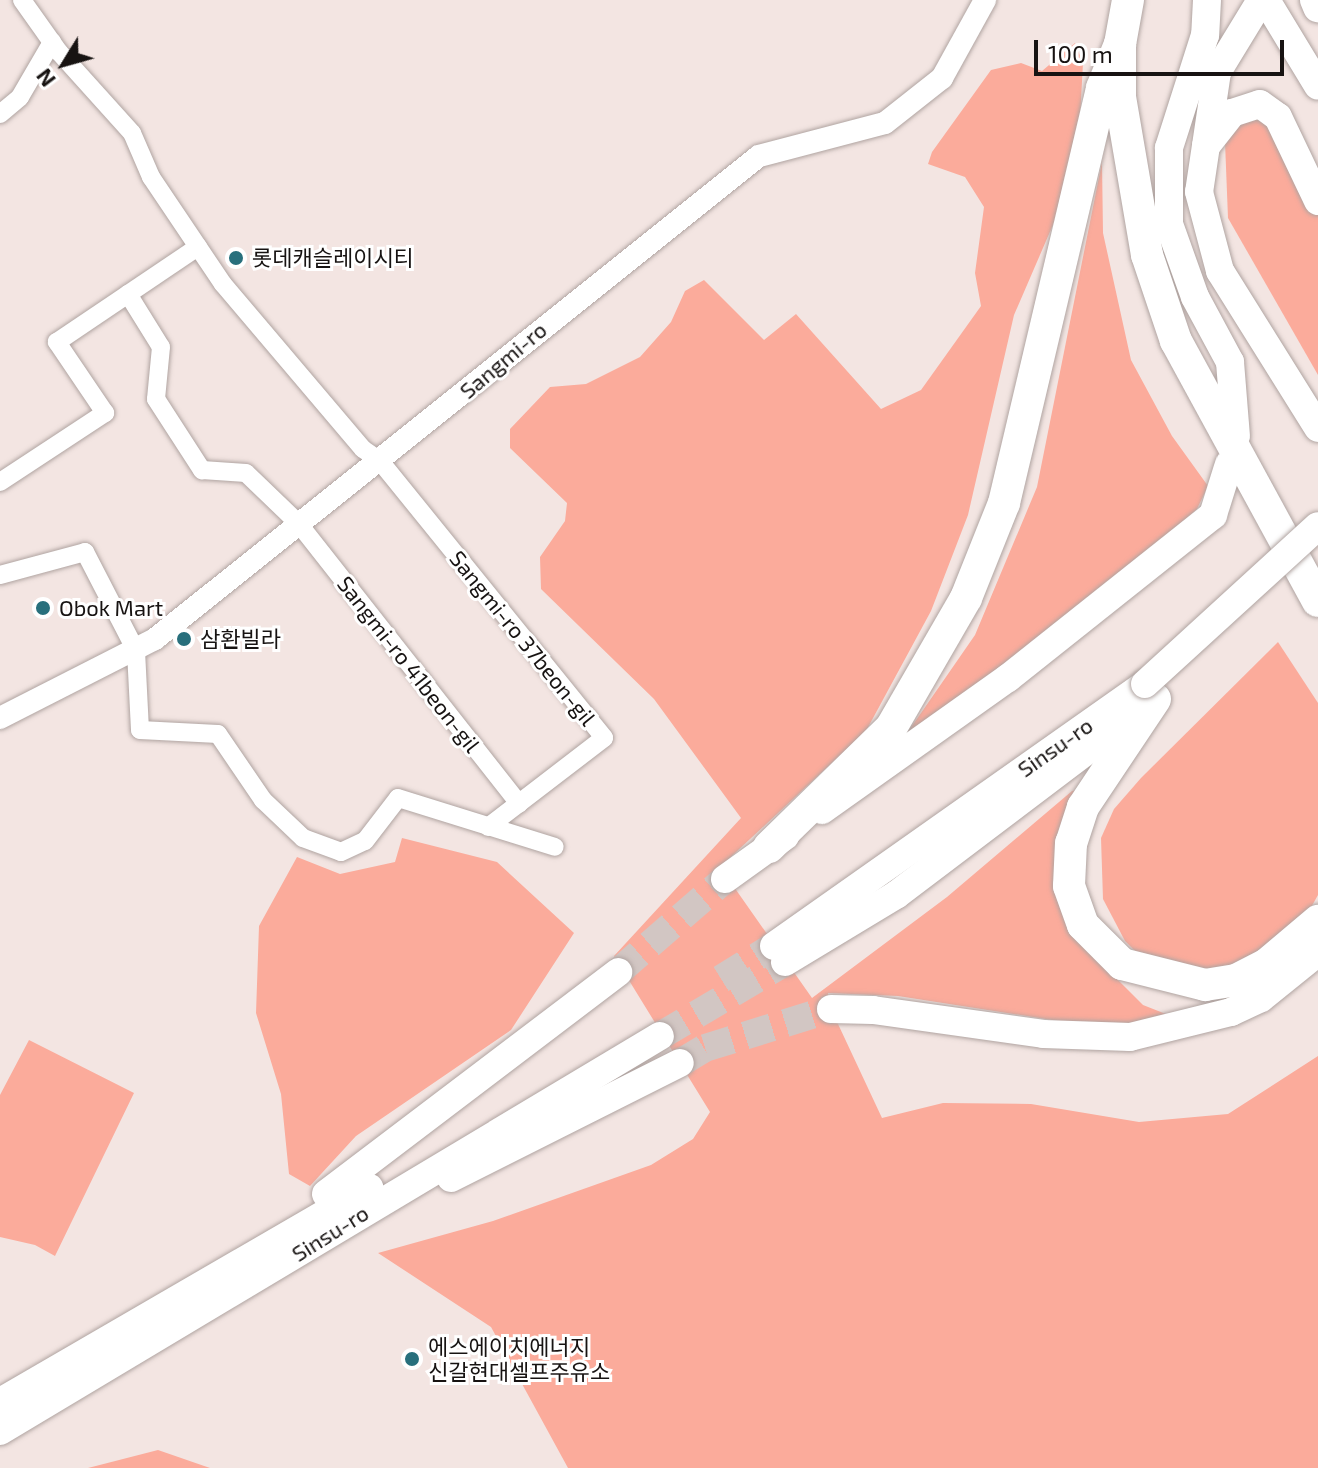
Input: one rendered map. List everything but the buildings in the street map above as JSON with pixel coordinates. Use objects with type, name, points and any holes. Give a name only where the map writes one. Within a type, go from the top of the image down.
[{"type":"highway","points":[[1128,0],[1120,44],[1120,97],[1130,178],[1147,255],[1176,341],[1261,504],[1318,601]]},
{"type":"highway","points":[[1315,0],[1318,7]]},
{"type":"highway","points":[[769,847],[891,728],[966,598],[1004,503],[1102,88],[1120,44]]},
{"type":"highway","points":[[1261,504],[1318,569]]},
{"type":"highway","points":[[1150,692],[1083,807],[1071,843],[1069,886],[1083,925],[1122,964],[1205,985],[1236,980],[1267,964],[1318,921]]},
{"type":"main road","points":[[1207,0],[1205,35],[1169,148],[1169,224],[1195,297],[1230,362],[1236,436]]},
{"type":"main road","points":[[1318,86],[1264,0],[1217,72],[1199,192],[1220,271],[1318,428]]},
{"type":"main road","points":[[1206,147],[1232,113],[1260,104],[1278,117],[1318,201]]},
{"type":"main road","points":[[725,879],[1008,678],[1213,515],[1229,464]]},
{"type":"main road","name":"Sinsu-ro","points":[[1150,692],[1318,526]]},
{"type":"main road","name":"Sinsu-ro","points":[[780,954],[896,895],[1150,692],[1318,549]]},
{"type":"main road","points":[[831,1009],[873,1010],[1043,1034],[1130,1037],[1231,1012],[1261,998],[1318,952]]},
{"type":"main road","points":[[264,1246],[293,1217],[618,972]]},
{"type":"main road","name":"Sinsu-ro","points":[[0,1402],[264,1246],[656,1029],[401,1190],[0,1431]]},
{"type":"main road","points":[[401,1190],[435,1186],[680,1063]]},
{"type":"street","points":[[22,0],[52,42],[132,133],[151,177],[198,247],[363,449],[380,461]]},
{"type":"street","name":"Sangmi-ro","points":[[0,718],[136,651],[380,461],[703,195],[759,156],[885,123],[935,84],[985,0]]},
{"type":"street","points":[[0,114],[20,97],[52,42]]},
{"type":"street","points":[[0,482],[105,413],[57,342],[198,247]]},
{"type":"street","name":"Sangmi-ro 41beon-gil","points":[[128,294],[161,347],[156,399],[202,470],[246,473],[299,524],[519,804]]},
{"type":"street","name":"Sangmi-ro 37beon-gil","points":[[380,461],[604,738],[488,827]]},
{"type":"street","points":[[0,575],[85,552],[136,651],[140,730],[218,734],[263,800],[303,838],[341,852],[365,841],[398,798],[555,847]]},
{"type":"shaded area","points":[[1075,43],[1083,63],[1079,137],[1062,204],[1014,315],[968,515],[931,611],[866,731],[720,867],[812,998],[947,897],[1072,791],[1085,788],[1066,844],[1095,957],[1143,1005],[1176,1018],[1149,1035],[898,996],[828,993],[831,1009],[882,1118],[943,1103],[1031,1104],[1139,1122],[1228,1114],[1318,1056],[1318,1468],[568,1468],[491,1327],[378,1253],[493,1221],[651,1165],[693,1139],[710,1112],[614,956],[741,818],[654,699],[541,589],[540,557],[565,521],[567,503],[510,448],[510,429],[550,387],[586,384],[640,357],[671,322],[685,291],[704,280],[764,340],[796,314],[881,409],[921,390],[981,306],[975,273],[984,207],[965,177],[928,164],[932,152],[991,70],[1021,63],[1042,71]]},
{"type":"shaded area","points":[[1267,110],[1318,205],[1318,375],[1228,218],[1225,142],[1245,116]]},
{"type":"shaded area","points":[[1102,162],[1103,233],[1131,360],[1172,436],[1208,486],[1197,509],[1094,600],[903,739],[975,635],[1037,487]]},
{"type":"shaded area","points":[[1278,642],[1318,703],[1318,895],[1296,934],[1242,976],[1152,968],[1125,941],[1103,899],[1101,838],[1114,809],[1141,778]]},
{"type":"shaded area","points":[[402,838],[497,862],[574,933],[511,1030],[356,1136],[310,1186],[289,1174],[281,1094],[256,1013],[259,926],[297,857],[340,874],[395,862]]},
{"type":"shaded area","points":[[29,1040],[134,1093],[55,1256],[35,1245],[0,1237],[0,1095]]},
{"type":"shaded area","points":[[158,1450],[210,1468],[88,1468]]},
{"type":"tunnel","points":[[618,972],[725,879]]},
{"type":"tunnel","points":[[721,979],[774,946]]},
{"type":"tunnel","points":[[660,1036],[785,962]]},
{"type":"tunnel","points":[[680,1063],[705,1048],[831,1009]]},
{"type":"place","name":"롯데캐슬레이시티","points":[[236,258]]},
{"type":"place","name":"Obok Mart","points":[[43,608]]},
{"type":"place","name":"삼환빌라","points":[[184,639]]},
{"type":"place","name":"에스에이치에너지 신갈현대셀프주유소","points":[[412,1359]]}]
